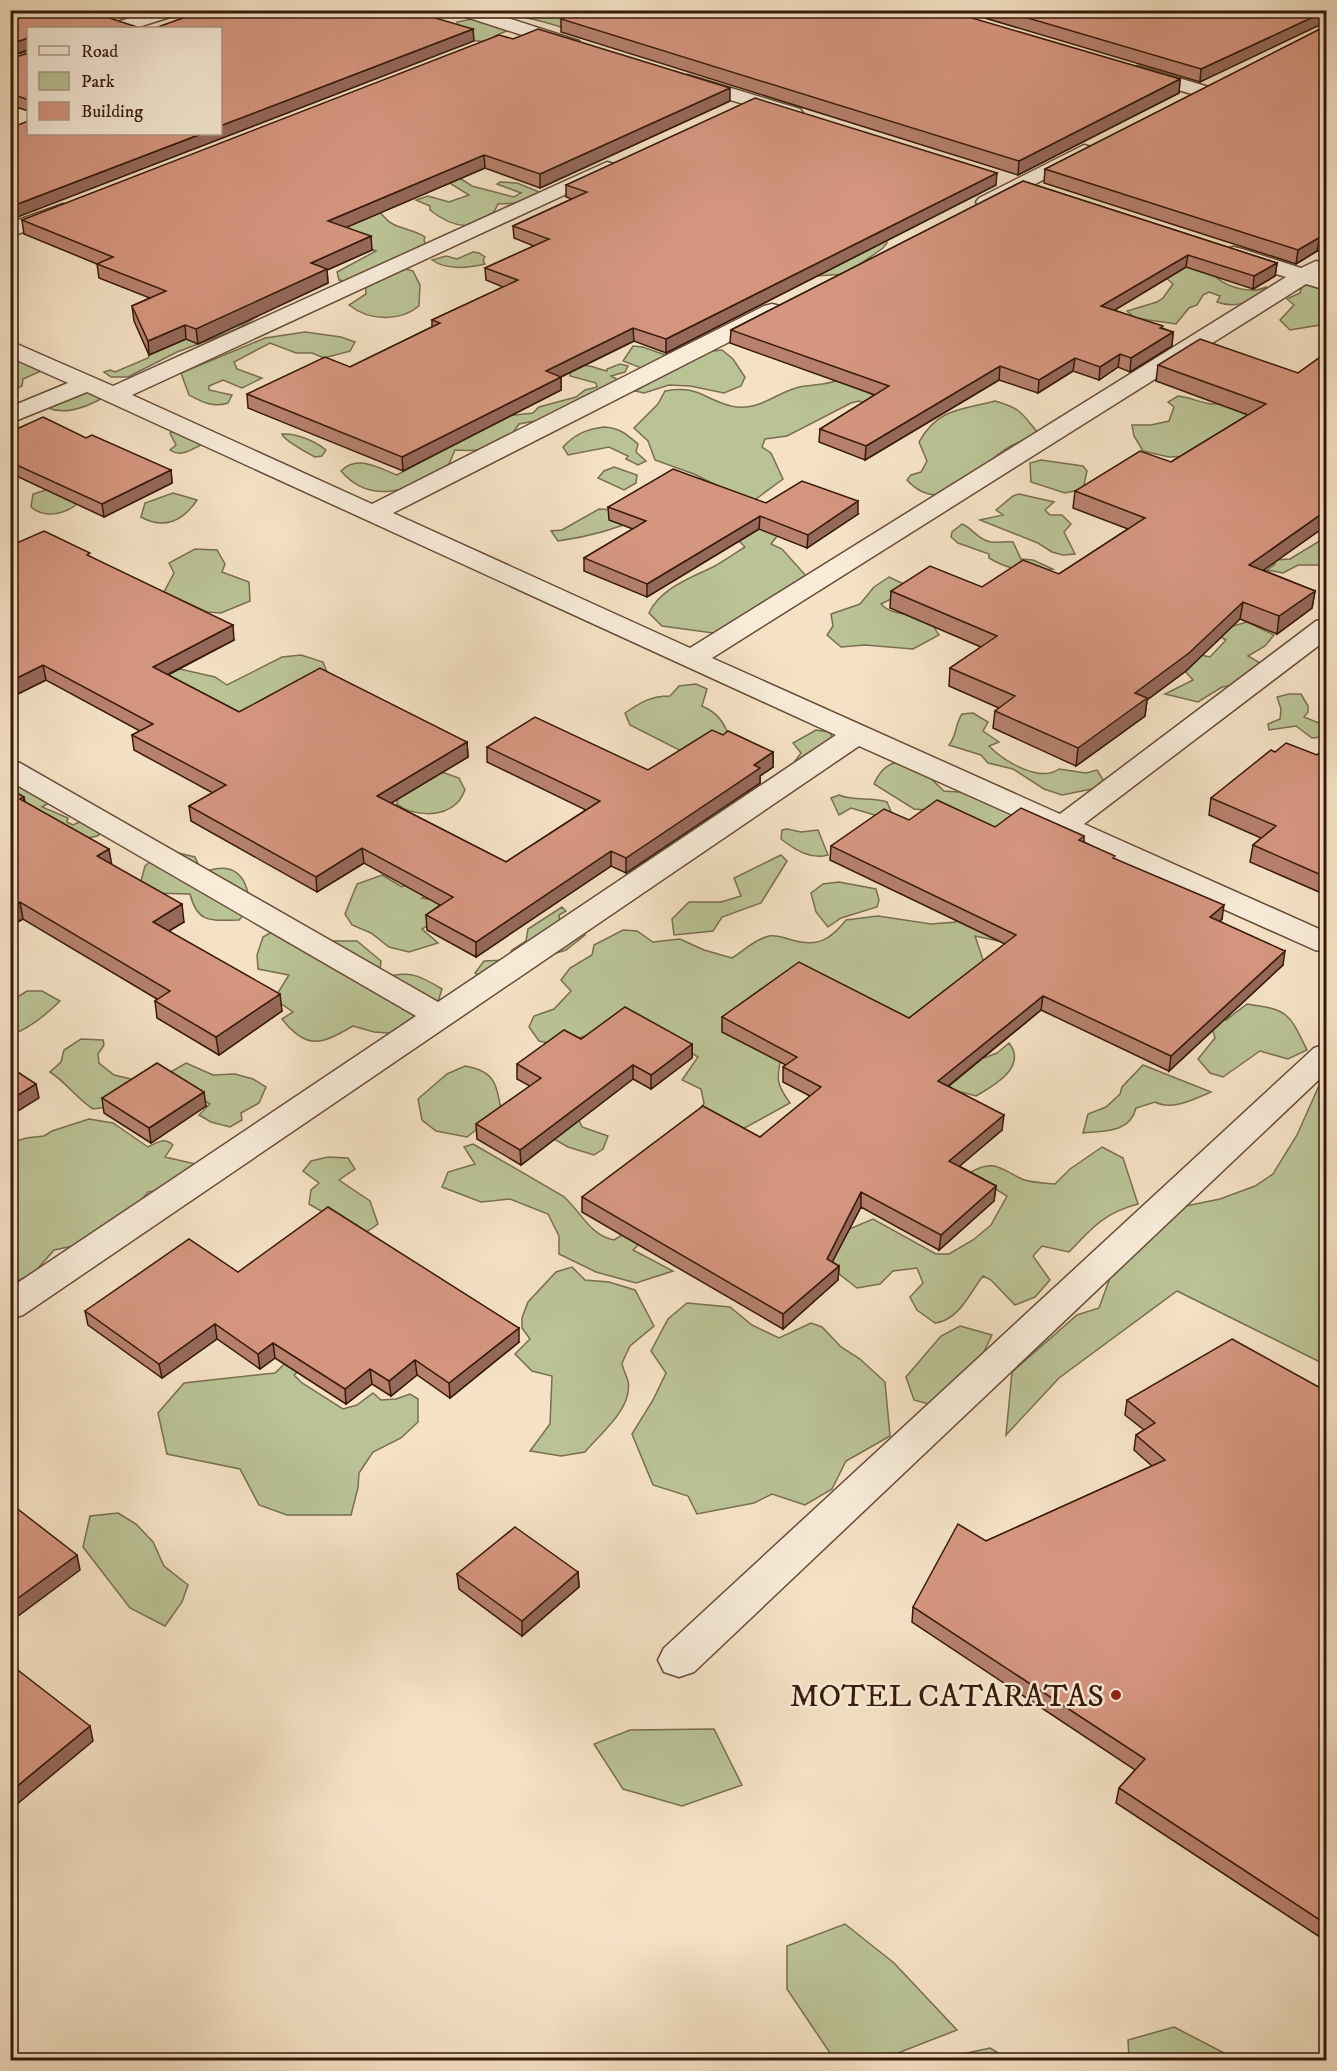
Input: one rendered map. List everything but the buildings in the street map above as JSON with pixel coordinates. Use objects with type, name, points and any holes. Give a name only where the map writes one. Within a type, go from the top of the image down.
[{"type":"street","points":[[118,24],[174,10]]},
{"type":"street","points":[[463,10],[589,50]]},
{"type":"street","points":[[501,39],[523,30]]},
{"type":"street","points":[[1122,67],[1202,90]]},
{"type":"street","points":[[665,74],[809,118]]},
{"type":"street","points":[[1172,106],[1223,80]]},
{"type":"street","points":[[720,116],[753,101]]},
{"type":"street","points":[[968,211],[1101,142]]},
{"type":"street","points":[[113,395],[622,161]]},
{"type":"street","points":[[999,177],[1043,191]]},
{"type":"street","points":[[10,231],[77,205]]},
{"type":"street","points":[[1212,247],[1326,283]]},
{"type":"street","points":[[692,658],[1326,261]]},
{"type":"street","points":[[373,513],[787,303]]},
{"type":"street","points":[[10,348],[857,734],[1326,943]]},
{"type":"street","points":[[10,416],[88,383]]},
{"type":"street","points":[[1064,825],[1326,627]]},
{"type":"street","points":[[10,1306],[857,734]]},
{"type":"street","points":[[10,769],[441,1017]]},
{"type":"street","points":[[679,1660],[1326,1055]]},
{"type":"green space","points":[[500,11],[589,11],[579,33],[526,18],[525,12]]},
{"type":"green space","points":[[477,18],[511,29],[495,36],[499,39],[473,40],[463,34],[457,22]]},
{"type":"green space","points":[[458,177],[472,186],[514,197],[521,193],[497,184],[500,182],[517,183],[542,193],[518,203],[498,204],[485,221],[467,226],[448,221],[430,210],[430,206],[416,200],[428,196],[449,202],[469,195],[448,182]]},
{"type":"green space","points":[[253,206],[375,211],[395,225],[425,237],[427,248],[397,266],[413,271],[420,285],[419,306],[403,315],[384,318],[357,310],[349,305],[366,294],[365,281],[353,283],[339,280],[337,272],[376,251]]},
{"type":"green space","points":[[884,233],[887,243],[883,248],[846,274],[815,276]]},
{"type":"green space","points":[[473,252],[485,257],[483,260],[485,264],[457,267],[432,260],[446,256],[457,259]]},
{"type":"green space","points":[[1188,265],[1215,271],[1217,278],[1234,287],[1254,290],[1266,287],[1266,292],[1248,301],[1230,305],[1217,302],[1220,296],[1209,292],[1203,295],[1197,305],[1189,308],[1176,324],[1135,318],[1127,311],[1163,298],[1173,284],[1165,277]]},
{"type":"green space","points":[[1326,285],[1326,324],[1290,330],[1280,320],[1294,305],[1287,299],[1300,293],[1302,286]]},
{"type":"green space","points":[[269,309],[235,330],[177,352],[128,377],[111,377],[104,372],[110,370],[115,372],[148,358],[150,354],[165,346]]},
{"type":"green space","points":[[305,332],[341,337],[355,342],[350,351],[324,358],[312,353],[296,353],[270,343],[234,362],[237,369],[262,378],[242,388],[223,380],[209,386],[209,390],[232,395],[228,403],[212,405],[189,395],[181,373],[265,338]]},
{"type":"green space","points":[[633,346],[643,347],[671,357],[649,371],[623,361]]},
{"type":"green space","points":[[722,350],[733,359],[745,377],[741,386],[724,393],[690,386],[669,385],[644,393],[635,391],[702,352]]},
{"type":"green space","points":[[33,357],[43,363],[41,371],[23,379],[22,386],[11,391],[11,358]]},
{"type":"green space","points":[[620,364],[628,366],[625,372],[611,376],[620,381],[551,418],[519,424],[500,444],[484,449],[455,450],[445,473],[418,484],[391,491],[365,489],[341,471],[354,463],[361,463],[376,466],[397,475],[505,416],[533,413],[539,407],[576,397],[585,390],[597,387],[596,383],[570,376],[570,372],[579,366],[607,371]]},
{"type":"green space","points":[[841,379],[877,397],[871,406],[859,401],[851,403],[787,436],[765,439],[762,447],[771,453],[783,479],[756,499],[742,498],[694,474],[655,460],[648,441],[634,428],[658,404],[665,391],[693,391],[731,406],[749,407],[796,388]]},
{"type":"green space","points":[[76,388],[106,396],[70,410],[48,408],[51,403]]},
{"type":"green space","points":[[1178,396],[1210,404],[1221,403],[1266,411],[1190,456],[1169,457],[1143,451],[1134,436],[1132,425],[1151,425],[1169,421],[1174,407],[1168,402]]},
{"type":"green space","points":[[995,401],[1022,413],[1040,435],[1035,441],[1019,442],[1004,450],[964,483],[950,491],[936,495],[922,492],[907,480],[911,475],[921,472],[927,461],[919,442],[934,423],[951,412]]},
{"type":"green space","points":[[179,427],[203,444],[182,453],[170,450],[176,445],[170,433]]},
{"type":"green space","points":[[604,427],[619,430],[630,437],[638,444],[636,452],[646,461],[638,465],[626,459],[628,456],[609,447],[568,455],[563,447],[582,433]]},
{"type":"green space","points":[[282,434],[305,438],[326,450],[322,456],[315,457],[291,443]]},
{"type":"green space","points":[[1041,460],[1083,466],[1087,471],[1083,489],[1065,493],[1031,482],[1030,463]]},
{"type":"green space","points":[[614,467],[637,475],[636,483],[624,490],[598,478],[604,471]]},
{"type":"green space","points":[[49,489],[76,500],[76,505],[53,514],[42,513],[31,507],[33,494]]},
{"type":"green space","points":[[173,493],[197,500],[186,513],[172,521],[157,523],[141,517],[145,503]]},
{"type":"green space","points":[[1019,494],[1054,502],[1045,510],[1050,515],[1062,515],[1071,524],[1064,532],[1075,554],[1063,555],[1052,552],[1038,543],[980,520],[1003,515],[996,510]]},
{"type":"green space","points":[[599,509],[619,510],[641,518],[600,532],[558,541],[551,531],[562,530]]},
{"type":"green space","points":[[962,524],[987,541],[1013,542],[1021,559],[1033,560],[1053,569],[1020,570],[1004,566],[989,558],[989,554],[958,543],[951,537],[952,532]]},
{"type":"green space","points":[[765,526],[778,535],[771,544],[782,549],[817,588],[735,636],[662,626],[649,613],[660,597],[668,591],[745,547],[735,537]]},
{"type":"green space","points":[[1326,537],[1326,565],[1298,565],[1283,573],[1267,570],[1275,564],[1274,560],[1290,559]]},
{"type":"green space","points":[[195,549],[217,550],[225,564],[222,572],[249,582],[250,601],[221,613],[207,612],[164,592],[174,573],[169,563]]},
{"type":"green space","points":[[889,577],[904,584],[895,597],[881,604],[893,611],[926,618],[939,635],[913,649],[865,645],[841,647],[827,635],[833,626],[831,614],[860,604],[874,587]]},
{"type":"green space","points":[[1247,622],[1274,635],[1265,646],[1248,656],[1262,664],[1237,685],[1222,687],[1198,702],[1165,694],[1193,680],[1185,671],[1192,653],[1210,657],[1226,640],[1217,635],[1226,628]]},
{"type":"green space","points":[[301,655],[323,662],[327,672],[245,719],[135,687],[180,669],[215,677],[227,685],[282,657]]},
{"type":"green space","points":[[696,684],[707,689],[702,706],[720,719],[727,731],[725,737],[687,754],[630,725],[625,713],[636,706],[652,698],[670,696],[679,686]]},
{"type":"green space","points":[[1301,694],[1308,706],[1308,712],[1304,717],[1319,723],[1323,729],[1322,737],[1312,738],[1296,726],[1269,730],[1268,724],[1280,719],[1281,709],[1277,697]]},
{"type":"green space","points":[[973,713],[988,722],[983,731],[999,742],[989,746],[1012,764],[1032,772],[1042,773],[1051,773],[1059,769],[1086,773],[1097,770],[1107,786],[1062,795],[1044,789],[1013,769],[988,763],[981,755],[949,745],[962,714]]},
{"type":"green space","points":[[816,730],[829,732],[834,739],[789,769],[801,753],[793,743]]},
{"type":"green space","points":[[910,759],[944,791],[1001,795],[1015,805],[1015,836],[937,811],[914,809],[874,784],[880,773],[888,766]]},
{"type":"green space","points":[[11,771],[52,801],[42,807],[68,818],[67,822],[73,825],[86,819],[108,829],[97,836],[84,839],[11,801]]},
{"type":"green space","points":[[439,771],[459,778],[465,790],[451,808],[427,814],[411,811],[397,804],[398,793]]},
{"type":"green space","points":[[839,795],[887,802],[895,821],[851,808],[839,815],[831,798]]},
{"type":"green space","points":[[782,830],[801,832],[818,830],[828,855],[809,855],[792,847],[781,839]]},
{"type":"green space","points":[[174,852],[195,857],[199,866],[195,876],[218,868],[234,871],[245,885],[250,908],[239,920],[207,919],[197,911],[190,894],[150,893],[141,881],[145,866],[155,858]]},
{"type":"green space","points":[[781,855],[787,861],[761,903],[722,917],[713,931],[674,935],[672,919],[689,902],[721,902],[741,896],[734,878]]},
{"type":"green space","points":[[382,875],[402,887],[412,881],[435,890],[422,898],[452,903],[451,910],[422,929],[438,943],[409,952],[389,947],[371,933],[352,925],[345,914],[357,884]]},
{"type":"green space","points":[[839,882],[876,889],[879,900],[877,907],[841,918],[828,927],[816,912],[811,893],[823,884]]},
{"type":"green space","points":[[965,894],[999,941],[975,936],[985,966],[909,1023],[726,1024],[728,1035],[781,1058],[778,1072],[779,1082],[790,1103],[739,1131],[693,1119],[704,1103],[701,1089],[682,1080],[698,1057],[663,1036],[598,1033],[553,1044],[539,1041],[529,1027],[534,1016],[554,1009],[571,991],[561,980],[570,968],[592,955],[594,945],[623,930],[637,931],[653,942],[680,939],[704,950],[732,958],[753,943],[769,936],[808,943],[821,941],[832,935],[846,920],[878,916],[931,924],[956,922]]},
{"type":"green space","points":[[562,907],[566,911],[559,915],[560,925],[582,927],[585,935],[566,950],[553,954],[526,973],[480,976],[475,973],[484,961],[506,960],[512,950],[526,941],[528,929]]},
{"type":"green space","points":[[280,927],[320,941],[357,941],[381,961],[379,978],[405,974],[419,977],[442,989],[438,1002],[417,1035],[374,1032],[353,1026],[324,1040],[307,1040],[299,1036],[282,1019],[293,1012],[274,999],[289,975],[258,969],[257,955],[263,937]]},
{"type":"green space","points":[[27,991],[42,991],[60,1001],[37,1021],[11,1035],[11,1001]]},
{"type":"green space","points":[[1247,1004],[1280,1011],[1286,1015],[1296,1028],[1307,1050],[1288,1059],[1260,1051],[1223,1077],[1210,1073],[1198,1059],[1215,1038],[1212,1028],[1218,1015],[1226,1020]]},
{"type":"green space","points":[[81,1039],[103,1040],[104,1045],[98,1054],[99,1063],[114,1075],[139,1081],[108,1107],[93,1109],[50,1072],[61,1062],[64,1050]]},
{"type":"green space","points":[[1009,1043],[1014,1052],[1011,1068],[991,1087],[976,1096],[946,1088],[975,1053],[984,1058],[997,1053]]},
{"type":"green space","points":[[186,1063],[213,1075],[235,1074],[253,1079],[266,1087],[259,1103],[241,1113],[242,1120],[230,1127],[211,1122],[199,1115],[210,1104],[170,1080],[169,1073]]},
{"type":"green space","points":[[1143,1065],[1211,1092],[1176,1105],[1155,1102],[1136,1108],[1133,1116],[1122,1126],[1107,1131],[1083,1133],[1088,1114],[1106,1107],[1120,1094],[1122,1087]]},
{"type":"green space","points":[[465,1066],[482,1071],[492,1079],[501,1110],[467,1137],[436,1131],[422,1120],[418,1099],[447,1074]]},
{"type":"green space","points":[[1326,1076],[1326,1365],[1177,1291],[1059,1378],[1006,1435],[1012,1372],[1077,1315],[1099,1308],[1115,1264],[1166,1210],[1220,1199],[1255,1186],[1273,1174],[1297,1135],[1322,1079]]},
{"type":"green space","points":[[577,1115],[582,1127],[608,1136],[603,1149],[594,1155],[568,1147],[547,1135]]},
{"type":"green space","points":[[89,1119],[113,1123],[148,1147],[161,1141],[167,1141],[173,1145],[165,1157],[200,1165],[164,1190],[148,1192],[141,1201],[83,1244],[54,1250],[34,1273],[11,1284],[11,1143],[44,1136],[52,1131]]},
{"type":"green space","points":[[473,1144],[563,1196],[592,1228],[606,1238],[614,1240],[645,1221],[660,1224],[633,1250],[673,1271],[636,1283],[596,1272],[559,1254],[559,1236],[548,1214],[510,1199],[481,1202],[442,1187],[448,1172],[475,1164],[464,1147]]},
{"type":"green space","points":[[1102,1147],[1123,1158],[1138,1204],[1116,1212],[1092,1228],[1069,1252],[1042,1246],[1033,1256],[1050,1280],[1035,1297],[1015,1305],[991,1280],[983,1276],[957,1312],[935,1323],[917,1310],[910,1297],[923,1283],[917,1268],[893,1271],[880,1284],[857,1288],[834,1270],[823,1240],[873,1219],[936,1254],[949,1254],[973,1240],[991,1225],[1007,1196],[969,1173],[985,1166],[991,1166],[1022,1179],[1055,1184],[1070,1169]]},
{"type":"green space","points":[[328,1157],[348,1158],[355,1169],[339,1180],[370,1201],[378,1224],[362,1235],[309,1204],[311,1190],[319,1183],[303,1171],[311,1161]]},
{"type":"green space","points":[[572,1267],[585,1280],[609,1282],[635,1290],[654,1326],[630,1346],[622,1363],[628,1381],[628,1391],[626,1401],[614,1420],[585,1452],[561,1456],[530,1451],[550,1424],[552,1376],[532,1371],[515,1354],[530,1339],[522,1328],[522,1318],[528,1302],[556,1272]]},
{"type":"green space","points":[[687,1303],[730,1307],[752,1325],[779,1338],[811,1323],[822,1327],[841,1347],[860,1359],[885,1382],[890,1436],[846,1461],[832,1489],[805,1505],[772,1494],[754,1503],[697,1514],[688,1496],[653,1485],[632,1434],[666,1373],[651,1351],[668,1319]]},
{"type":"green space","points":[[960,1326],[992,1335],[979,1362],[932,1405],[914,1400],[906,1377],[941,1336]]},
{"type":"green space","points":[[307,1342],[333,1342],[294,1375],[302,1383],[343,1409],[357,1405],[373,1393],[381,1400],[396,1399],[410,1394],[418,1399],[418,1422],[401,1438],[373,1452],[359,1473],[358,1488],[351,1515],[287,1515],[259,1505],[240,1469],[167,1454],[158,1413],[184,1383],[275,1373]]},
{"type":"green space","points":[[118,1513],[136,1524],[153,1542],[164,1566],[188,1585],[182,1602],[165,1626],[130,1608],[83,1547],[90,1516]]},
{"type":"green space","points":[[714,1729],[742,1785],[682,1806],[623,1789],[594,1744],[630,1730]]},
{"type":"green space","points":[[845,1924],[894,1963],[957,2030],[898,2053],[832,2056],[787,1989],[787,1946]]},
{"type":"green space","points":[[1174,2027],[1230,2056],[1233,2060],[1129,2060],[1128,2040]]},
{"type":"green space","points":[[990,2048],[1010,2060],[934,2060]]},
{"type":"place","name":"MOTEL CATARATAS","points":[[1116,1695]]}]
